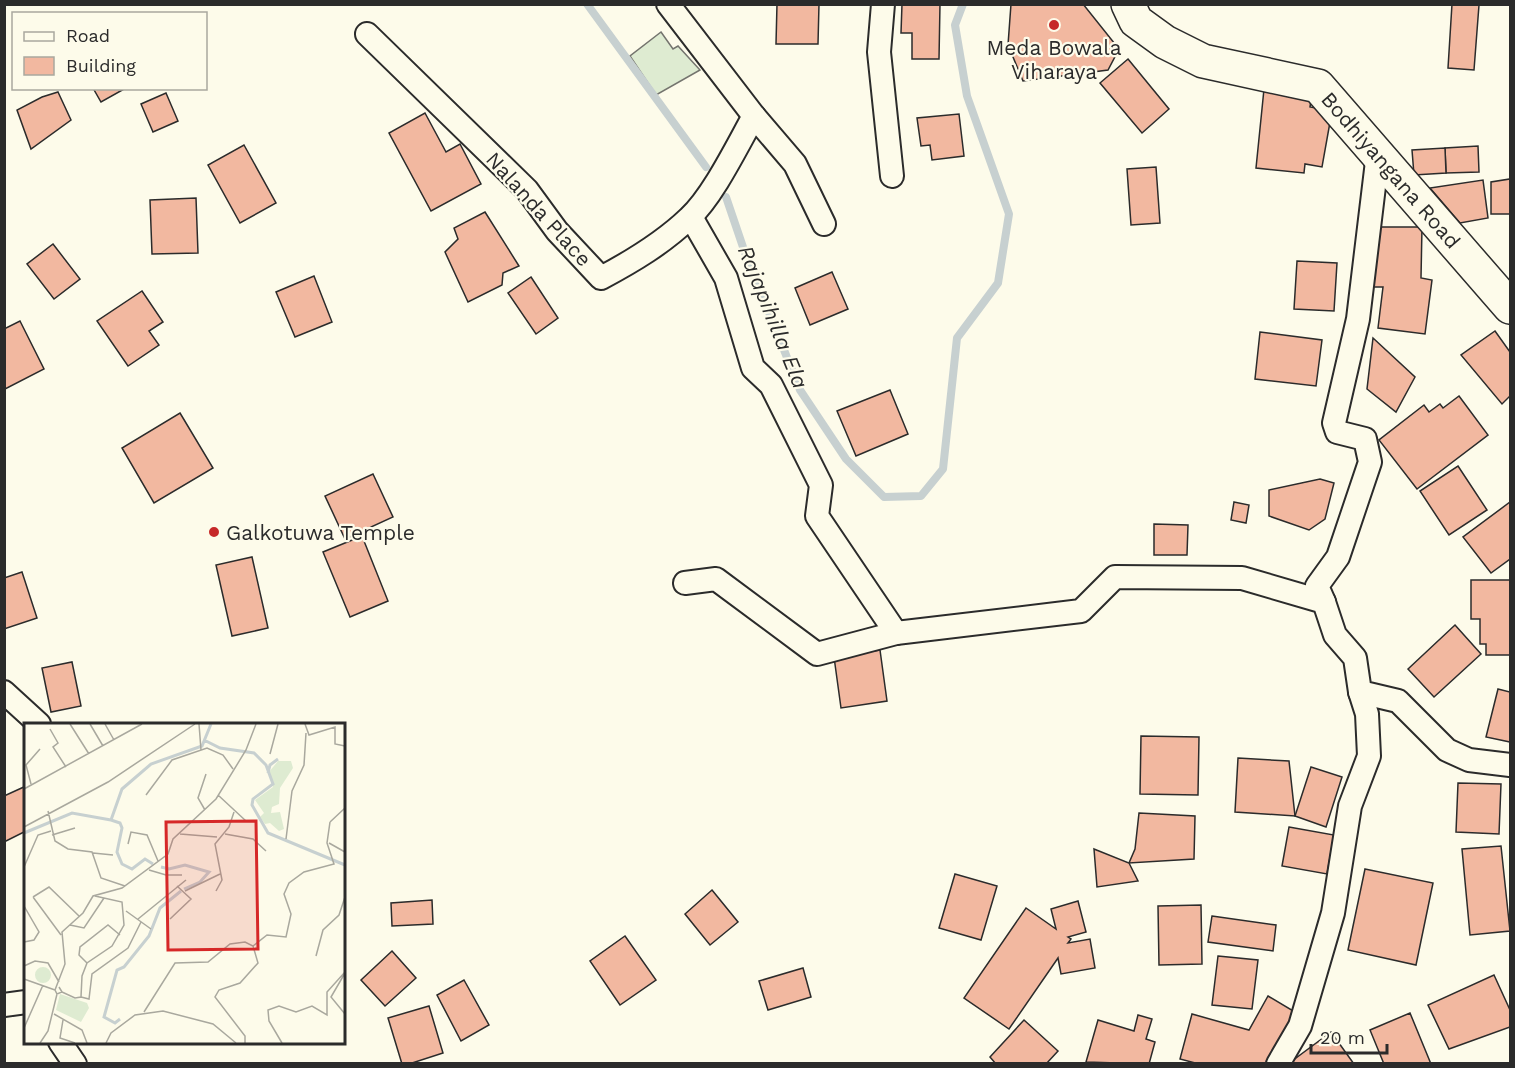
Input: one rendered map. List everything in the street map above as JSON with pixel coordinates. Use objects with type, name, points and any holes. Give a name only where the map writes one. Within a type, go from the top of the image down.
[{"type":"street","points":[[668,4],[754,116],[795,164],[824,224]]},
{"type":"street","points":[[884,4],[879,52],[892,176]]},
{"type":"street","name":"Bodhiyangana Road","points":[[1128,4],[1136,21],[1165,42],[1203,61],[1318,86],[1510,307]]},
{"type":"street","name":"Nalanda Place","points":[[367,34],[527,190],[557,231],[601,278],[641,257],[691,217],[713,186],[754,116]]},
{"type":"street","points":[[1278,1064],[1300,1026],[1333,913],[1350,806],[1369,756],[1367,714],[1360,692],[1355,657],[1335,634],[1317,586],[1338,556],[1370,462],[1365,439],[1337,432],[1334,423],[1358,319],[1378,153]]},
{"type":"street","points":[[691,217],[726,278],[753,368],[771,386],[821,485],[817,516],[896,633]]},
{"type":"street","points":[[685,583],[716,579],[817,654],[896,633],[1081,611],[1115,577],[1242,578],[1324,602]]},
{"type":"street","points":[[4,692],[38,723]]},
{"type":"street","points":[[1360,692],[1398,702],[1447,750],[1469,760],[1510,765]]},
{"type":"street","points":[[4,1005],[24,1002]]},
{"type":"street","points":[[61,1044],[75,1064]]},
{"type":"green space","points":[[661,32],[673,49],[678,46],[700,70],[656,95],[630,56]]},
{"type":"building","points":[[777,4],[819,4],[818,44],[776,44]]},
{"type":"building","points":[[902,4],[940,4],[939,59],[912,59],[912,33],[901,33]]},
{"type":"building","name":"Meda Bowala Viharaya","points":[[1011,4],[1083,4],[1119,49],[1108,70],[1023,81],[1008,45]]},
{"type":"building","points":[[1452,4],[1479,5],[1474,70],[1448,68]]},
{"type":"building","points":[[1128,59],[1169,109],[1142,133],[1100,83]]},
{"type":"building","points":[[1264,89],[1312,94],[1310,107],[1332,111],[1322,167],[1305,164],[1304,173],[1256,168]]},
{"type":"building","points":[[94,90],[122,90],[101,102]]},
{"type":"building","points":[[58,92],[71,120],[31,149],[17,110],[42,97]]},
{"type":"building","points":[[166,93],[178,121],[153,132],[141,104]]},
{"type":"building","points":[[425,113],[446,152],[460,144],[481,184],[431,211],[389,133]]},
{"type":"building","points":[[959,114],[964,156],[932,160],[930,145],[921,146],[917,118]]},
{"type":"building","points":[[244,145],[276,203],[240,223],[208,165]]},
{"type":"building","points":[[1478,146],[1479,172],[1446,173],[1445,148]]},
{"type":"building","points":[[1445,148],[1446,173],[1414,175],[1412,150]]},
{"type":"building","points":[[1156,167],[1160,223],[1131,225],[1127,169]]},
{"type":"building","points":[[1510,179],[1510,214],[1491,214],[1491,182]]},
{"type":"building","points":[[1483,180],[1488,218],[1460,223],[1430,188]]},
{"type":"building","points":[[196,198],[198,253],[152,254],[150,200]]},
{"type":"building","points":[[485,212],[519,266],[503,273],[502,285],[468,302],[445,252],[458,239],[454,228]]},
{"type":"building","points":[[1374,227],[1422,227],[1421,278],[1432,280],[1425,334],[1378,328],[1383,287],[1374,287]]},
{"type":"building","points":[[53,244],[80,279],[54,299],[27,264]]},
{"type":"building","points":[[1297,261],[1337,263],[1334,311],[1294,309]]},
{"type":"building","points":[[832,272],[848,309],[810,325],[795,288]]},
{"type":"building","points":[[314,276],[332,322],[295,337],[276,292]]},
{"type":"building","points":[[531,277],[558,318],[536,334],[508,293]]},
{"type":"building","points":[[142,291],[163,322],[149,331],[159,345],[128,366],[97,321]]},
{"type":"building","points":[[20,321],[44,369],[5,389],[4,329]]},
{"type":"building","points":[[1495,331],[1510,352],[1510,396],[1502,404],[1461,355]]},
{"type":"building","points":[[1260,332],[1322,340],[1316,386],[1255,379]]},
{"type":"building","points":[[1373,338],[1415,377],[1396,412],[1367,389]]},
{"type":"building","points":[[890,390],[908,434],[856,456],[837,411]]},
{"type":"building","points":[[1459,396],[1488,435],[1417,489],[1379,440],[1424,405],[1429,412],[1440,404],[1443,408]]},
{"type":"building","points":[[180,413],[213,468],[154,503],[122,448]]},
{"type":"building","points":[[1458,466],[1487,510],[1449,535],[1420,491]]},
{"type":"building","points":[[373,474],[393,517],[345,539],[325,496]]},
{"type":"building","points":[[1320,479],[1334,483],[1325,519],[1309,530],[1269,516],[1269,490]]},
{"type":"building","points":[[1234,502],[1249,505],[1246,523],[1231,520]]},
{"type":"building","points":[[1510,502],[1510,559],[1491,573],[1463,537]]},
{"type":"building","points":[[1154,524],[1188,525],[1187,555],[1154,555]]},
{"type":"building","points":[[362,536],[388,601],[350,617],[323,552]]},
{"type":"building","points":[[252,557],[268,628],[232,636],[216,565]]},
{"type":"building","points":[[22,572],[37,618],[4,629],[4,578]]},
{"type":"building","points":[[1471,580],[1510,580],[1510,655],[1486,655],[1486,644],[1480,644],[1480,619],[1471,619]]},
{"type":"building","points":[[1455,625],[1481,654],[1434,697],[1408,669]]},
{"type":"building","points":[[880,650],[887,701],[841,708],[834,657]]},
{"type":"building","points":[[72,662],[81,706],[51,712],[42,668]]},
{"type":"building","points":[[1498,689],[1510,692],[1510,742],[1486,737]]},
{"type":"building","points":[[1141,736],[1199,737],[1198,795],[1140,794]]},
{"type":"building","points":[[1238,758],[1289,761],[1295,816],[1235,812]]},
{"type":"building","points":[[1311,767],[1342,777],[1326,827],[1295,816]]},
{"type":"building","points":[[1458,783],[1501,784],[1499,834],[1456,832]]},
{"type":"building","points":[[24,787],[24,832],[4,842],[4,796]]},
{"type":"building","points":[[1139,813],[1195,816],[1194,859],[1129,863],[1135,849]]},
{"type":"building","points":[[1289,827],[1334,835],[1327,874],[1282,866]]},
{"type":"building","points":[[1501,846],[1510,931],[1470,935],[1462,849]]},
{"type":"building","points":[[1094,849],[1129,863],[1138,881],[1097,887]]},
{"type":"building","points":[[1365,869],[1433,883],[1416,965],[1348,950]]},
{"type":"building","points":[[955,874],[997,886],[981,940],[939,928]]},
{"type":"building","points":[[712,890],[738,922],[710,945],[685,914]]},
{"type":"building","points":[[432,900],[433,924],[392,926],[391,903]]},
{"type":"building","points":[[1078,901],[1086,932],[1068,937],[1071,939],[1068,943],[1090,939],[1095,968],[1061,974],[1058,958],[1009,1029],[964,998],[1026,908],[1056,929],[1051,909]]},
{"type":"building","points":[[1201,905],[1202,964],[1159,965],[1158,906]]},
{"type":"building","points":[[1212,916],[1276,925],[1273,951],[1208,942]]},
{"type":"building","points":[[625,936],[656,980],[620,1005],[590,961]]},
{"type":"building","points":[[392,951],[416,978],[385,1006],[361,980]]},
{"type":"building","points":[[1218,956],[1258,960],[1252,1009],[1212,1005]]},
{"type":"building","points":[[803,968],[811,997],[768,1010],[759,981]]},
{"type":"building","points":[[1494,975],[1510,1010],[1510,1027],[1449,1049],[1428,1005]]},
{"type":"building","points":[[464,980],[489,1025],[461,1041],[437,995]]},
{"type":"building","points":[[1268,996],[1295,1012],[1266,1064],[1199,1064],[1180,1059],[1192,1014],[1249,1030]]},
{"type":"building","points":[[429,1006],[443,1053],[409,1064],[402,1064],[388,1018]]},
{"type":"building","points":[[1410,1013],[1431,1064],[1384,1064],[1370,1030]]},
{"type":"building","points":[[1138,1015],[1152,1019],[1146,1039],[1155,1042],[1149,1064],[1086,1062],[1098,1020],[1134,1031]]},
{"type":"building","points":[[1024,1020],[1058,1051],[1046,1064],[996,1064],[990,1057]]},
{"type":"building","points":[[1331,1032],[1354,1064],[1288,1064]]},
{"type":"waterway","name":"Rajapihilla Ela","points":[[587,4],[706,167]]},
{"type":"waterway","name":"Rajapihilla Ela","points":[[726,197],[744,250],[800,390],[846,459],[884,497],[921,496],[943,469],[957,338],[998,283],[1009,214],[967,96],[955,25],[963,4]]},
{"type":"place","name":"Meda Bowala Viharaya","points":[[1054,25]]},
{"type":"place","name":"Galkotuwa Temple","points":[[214,532]]}]
